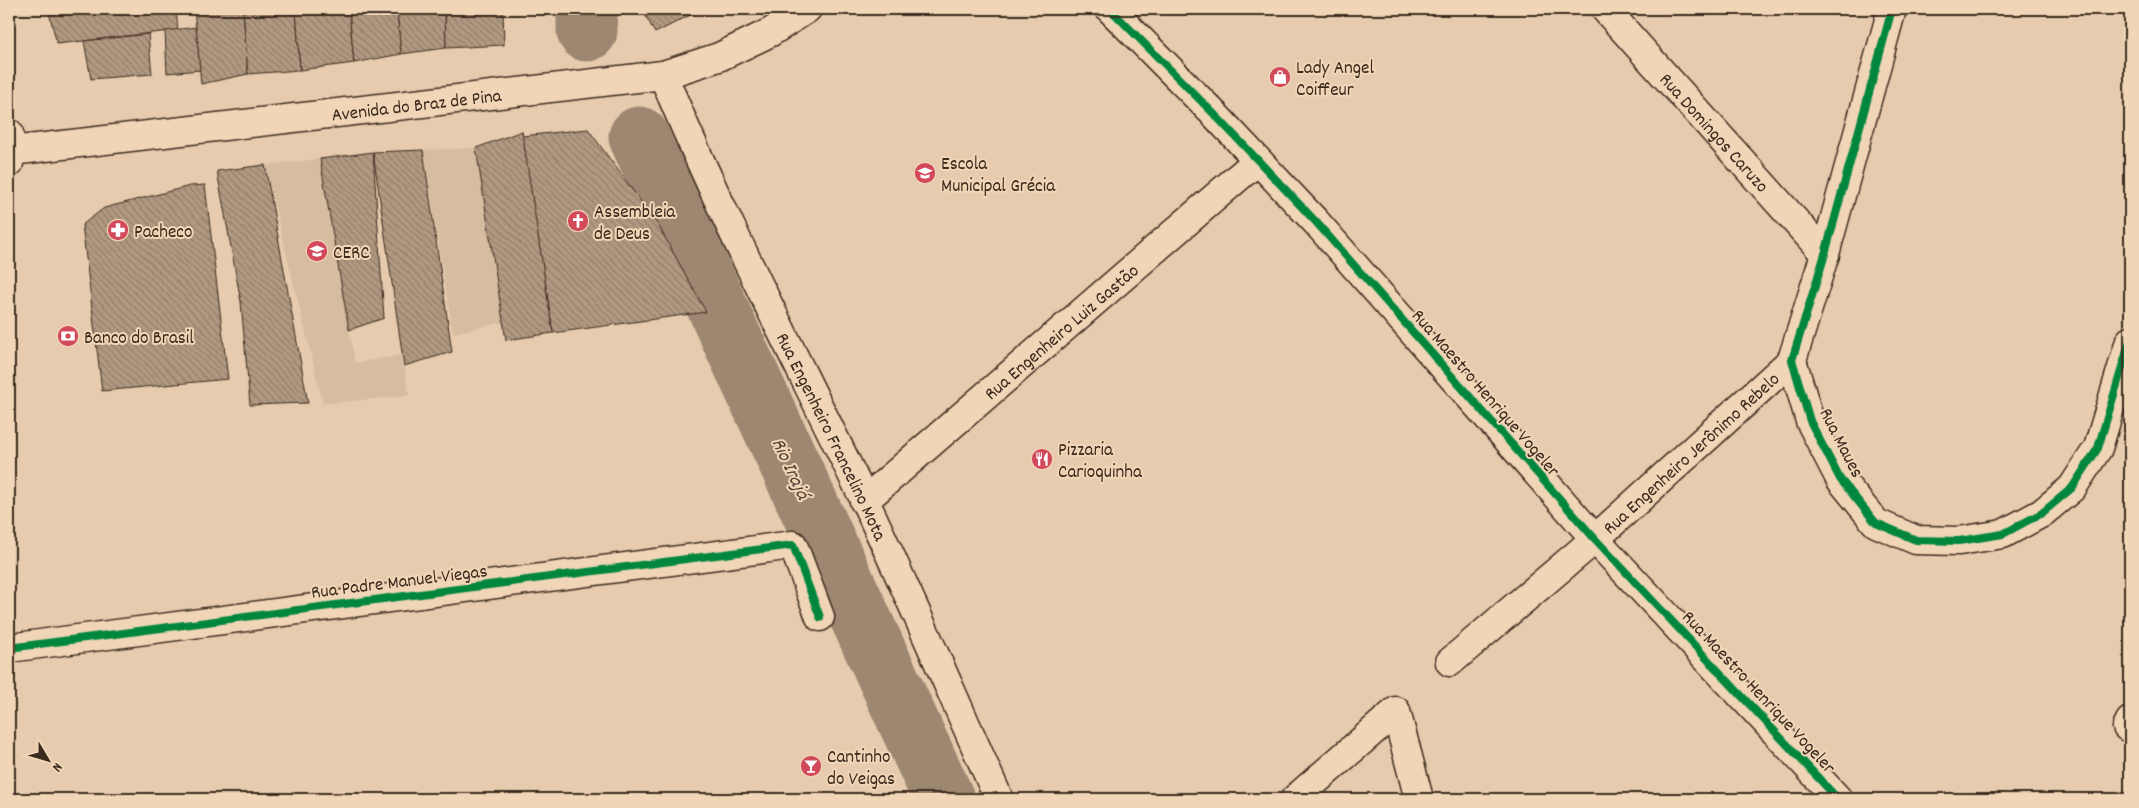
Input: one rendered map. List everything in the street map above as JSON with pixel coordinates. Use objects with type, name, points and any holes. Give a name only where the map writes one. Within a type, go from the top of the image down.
[{"type":"street","name":"Avenida do Braz de Pina","points":[[10,149],[663,75],[719,57],[771,32],[806,9]]},
{"type":"street","name":"Rua Maestro Henrique Vogeler","points":[[1110,9],[1316,222],[1595,538],[1838,799]]},
{"type":"street","name":"Rua Domingos Caruzo","points":[[1605,9],[1825,254]]},
{"type":"street","points":[[1792,360],[1825,254],[1892,9]]},
{"type":"street","name":"Rua Engenheiro Francelino Mota","points":[[663,75],[688,135],[728,220],[864,501],[999,799]]},
{"type":"street","name":"Rua Engenheiro Luiz Gastão","points":[[864,501],[1257,161]]},
{"type":"street","name":"Rua Maues","points":[[1792,360],[1810,421],[1835,471],[1876,523],[1916,540],[1959,540],[2004,534],[2042,513],[2072,488],[2098,448],[2130,341]]},
{"type":"street","name":"Rua Engenheiro Jerônimo Rebelo","points":[[1450,662],[1595,538],[1792,360]]},
{"type":"street","name":"Rua Padre Manuel Viegas","points":[[9,648],[793,546],[820,617]]},
{"type":"street","points":[[1295,799],[1396,711],[1419,799]]},
{"type":"shaded area","points":[[476,148],[505,322],[453,333],[423,150]]},
{"type":"shaded area","points":[[320,159],[355,363],[402,355],[409,395],[323,404],[265,165]]},
{"type":"building","points":[[48,9],[176,9],[178,30],[57,44]]},
{"type":"building","points":[[194,9],[243,9],[248,74],[201,84]]},
{"type":"building","points":[[243,9],[296,9],[300,70],[248,74]]},
{"type":"building","points":[[296,9],[349,9],[354,63],[300,70]]},
{"type":"building","points":[[349,9],[397,9],[401,54],[354,63]]},
{"type":"building","points":[[397,9],[445,9],[446,48],[401,54]]},
{"type":"building","points":[[445,9],[503,9],[504,45],[446,48]]},
{"type":"building","points":[[642,9],[702,9],[655,33]]},
{"type":"building","points":[[196,27],[200,70],[167,73],[165,31]]},
{"type":"building","points":[[148,34],[152,74],[91,79],[84,41]]},
{"type":"building","points":[[588,129],[658,225],[706,312],[553,333],[522,136]]},
{"type":"building","points":[[522,131],[553,333],[506,340],[476,148]]},
{"type":"building","points":[[423,150],[452,352],[404,366],[373,152]]},
{"type":"building","points":[[373,152],[384,318],[349,330],[320,159]]},
{"type":"building","points":[[265,165],[308,403],[250,405],[241,302],[217,171]]},
{"type":"building","points":[[205,185],[228,379],[102,391],[82,225],[104,208],[190,186]]},
{"type":"waterway","name":"Rio Irajá","points":[[587,9],[587,31]]},
{"type":"waterway","name":"Rio Irajá","points":[[639,137],[944,799]]},
{"type":"cycle path","points":[[1110,9],[1217,117],[1316,222],[1595,539],[1838,799]]},
{"type":"cycle path","points":[[1892,9],[1825,254],[1792,360],[1810,421],[1840,479],[1876,523],[1916,540],[1959,541],[2003,534],[2042,513],[2072,488],[2098,448],[2130,341]]},
{"type":"cycle path","points":[[9,648],[793,545],[820,617]]},
{"type":"place","name":"Lady Angel Coiffeur","points":[[1280,77]]},
{"type":"place","name":"Escola Municipal Grécia","points":[[925,173]]},
{"type":"place","name":"Assembleia de Deus","points":[[578,221]]},
{"type":"place","name":"Pacheco","points":[[118,230]]},
{"type":"place","name":"CERC","points":[[317,251]]},
{"type":"place","name":"Banco do Brasil","points":[[68,336]]},
{"type":"place","name":"Pizzaria Carioquinha","points":[[1042,459]]},
{"type":"place","name":"Cantinho do Veigas","points":[[811,766]]}]
